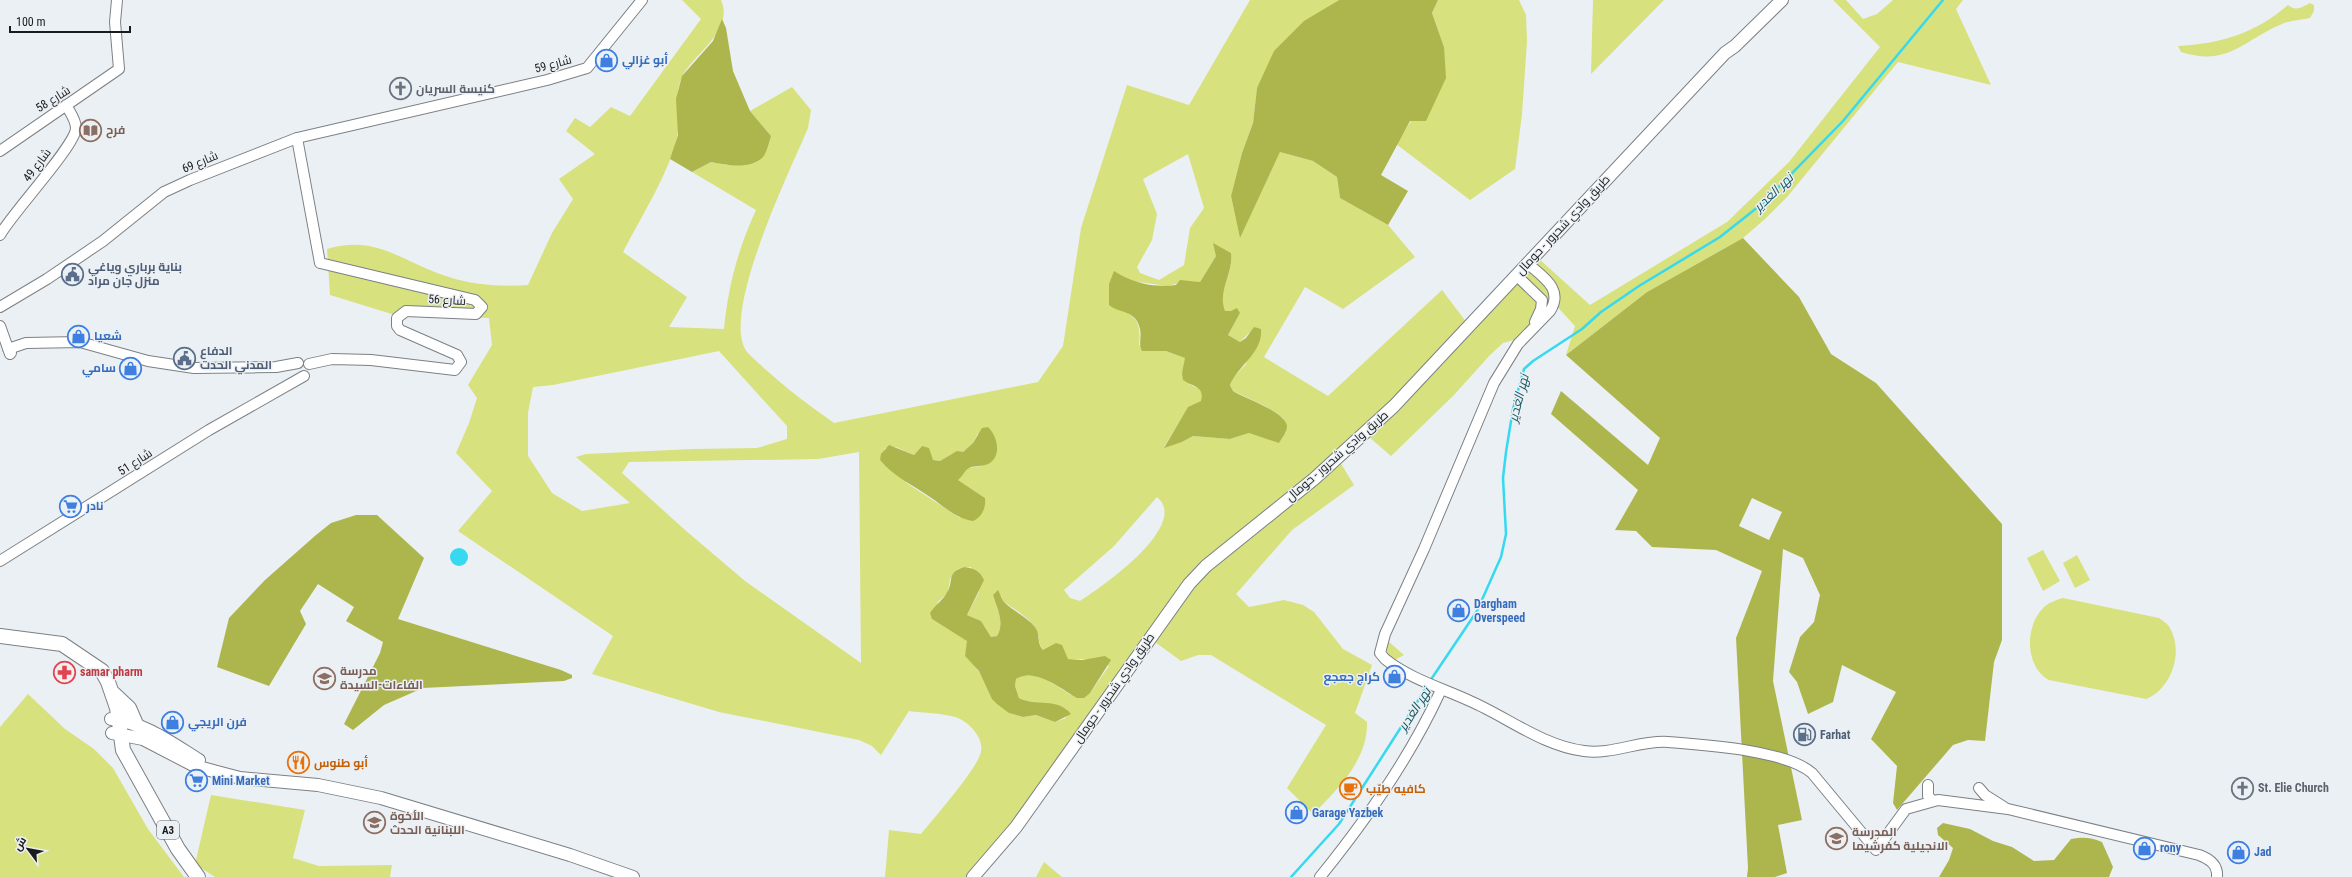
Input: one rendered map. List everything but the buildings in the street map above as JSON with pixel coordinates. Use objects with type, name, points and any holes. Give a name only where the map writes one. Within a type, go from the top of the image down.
[{"type":"highway","name":"A3","points":[[0,636],[48,640],[62,644],[75,651],[94,667],[102,671],[112,692],[120,763],[172,853],[189,877]]},
{"type":"highway","name":"A3","points":[[94,667],[95,677],[106,700],[124,750],[178,849],[198,877]]},
{"type":"highway","points":[[112,692],[129,708],[136,724]]},
{"type":"main road","name":"طريق وادي شحرور - حومال","points":[[973,877],[1016,827],[1189,584],[1206,566],[1364,435],[1423,376],[1527,263],[1725,53],[1735,46],[1770,5],[1782,0]]},
{"type":"main road","points":[[116,726],[136,724],[153,730],[217,772]]},
{"type":"main road","points":[[116,726],[195,766],[240,778],[318,785],[381,798],[570,855],[632,877]]},
{"type":"street","name":"شارع 58","points":[[0,151],[119,69],[115,22],[117,0]]},
{"type":"street","name":"شارع 59","points":[[440,103],[454,102],[587,68],[642,0]]},
{"type":"street","name":"شارع 69","points":[[0,307],[47,279],[103,241],[164,192],[297,138],[440,103]]},
{"type":"street","name":"شارع 49","points":[[0,235],[65,149],[74,133],[76,128],[73,116],[66,105]]},
{"type":"street","name":"شارع 56","points":[[297,138],[320,264],[475,300],[482,307],[476,314],[406,311],[397,318],[396,326],[400,330],[457,355],[461,362],[455,370],[434,369],[371,360],[337,359],[303,370]]},
{"type":"street","points":[[1527,263],[1549,283],[1556,294],[1550,310],[1509,356],[1494,382],[1457,473],[1382,641],[1380,653],[1385,659],[1437,688],[1481,706],[1555,744],[1573,750],[1595,752],[1655,741],[1747,751],[1781,758],[1800,764],[1812,773],[1876,850],[1906,809],[1933,801],[2008,809],[2199,854],[2213,863],[2217,872],[2217,877]]},
{"type":"street","points":[[1516,275],[1542,300],[1540,313],[1531,330]]},
{"type":"street","points":[[0,322],[12,349]]},
{"type":"street","points":[[0,326],[12,349]]},
{"type":"street","points":[[12,349],[39,344],[80,342],[148,361],[187,367],[276,367],[303,370]]},
{"type":"street","name":"شارع 51","points":[[0,561],[209,430],[284,386],[303,370]]},
{"type":"street","points":[[1320,877],[1357,830],[1389,785],[1423,727],[1437,688]]},
{"type":"street","points":[[1928,785],[1928,796],[1933,801]]},
{"type":"street","points":[[1979,788],[1985,795],[2008,809]]},
{"type":"green space","points":[[682,0],[721,0],[724,11],[722,22],[710,42],[687,69],[679,85],[677,101],[678,130],[668,165],[654,195],[623,252],[687,297],[669,327],[724,329],[728,298],[735,268],[744,239],[756,210],[692,172],[711,162],[727,165],[771,136],[750,111],[792,87],[811,110],[808,128],[774,207],[761,242],[742,307],[741,333],[747,352],[751,356],[807,404],[834,423],[1038,382],[1063,346],[1081,228],[1127,85],[1189,105],[1250,0],[1339,0],[1329,6],[1257,88],[1253,123],[1242,153],[1231,196],[1240,237],[1280,152],[1313,161],[1337,177],[1340,198],[1388,225],[1415,257],[1343,309],[1305,287],[1264,357],[1328,396],[1442,290],[1467,323],[1538,258],[1590,305],[1727,222],[1789,162],[1880,47],[1833,0],[1846,0],[1863,19],[1877,14],[1893,0],[1963,0],[1956,9],[1991,85],[1898,62],[1787,197],[1743,238],[1647,292],[1566,355],[1575,326],[1552,301],[1517,339],[1503,343],[1490,355],[1454,395],[1391,456],[1369,437],[1340,462],[1354,485],[1292,530],[1236,594],[1249,607],[1284,600],[1303,605],[1314,612],[1343,649],[1372,665],[1355,713],[1367,722],[1366,736],[1362,749],[1350,773],[1313,814],[1287,788],[1326,725],[1211,655],[1198,655],[1181,661],[1155,642],[972,877],[885,877],[889,830],[921,834],[972,770],[978,760],[981,752],[981,746],[978,735],[974,730],[965,722],[955,717],[909,711],[881,755],[872,746],[859,740],[719,712],[592,674],[613,636],[458,531],[492,491],[456,453],[469,423],[477,398],[468,385],[492,345],[489,318],[395,315],[330,295],[327,249],[345,245],[361,245],[390,252],[433,271],[468,282],[508,286],[528,285],[552,233],[573,199],[559,179],[595,154],[566,131],[575,118],[590,127],[611,107],[630,116],[701,19]],"holes":[[[1188,154],[1204,208],[1190,228],[1184,265],[1159,280],[1140,273],[1137,267],[1152,240],[1157,214],[1143,179]],[[1216,249],[1225,250],[1231,253],[1230,267],[1224,289],[1222,304],[1224,311],[1240,313],[1228,335],[1240,342],[1250,332],[1246,364],[1233,378],[1230,385],[1233,391],[1265,406],[1283,418],[1286,432],[1279,442],[1249,433],[1230,439],[1193,436],[1182,442],[1164,447],[1188,408],[1202,401],[1203,394],[1200,389],[1189,384],[1182,373],[1186,358],[1166,351],[1139,345],[1139,328],[1134,318],[1130,314],[1109,305],[1109,284],[1131,281],[1168,286],[1187,281],[1200,282],[1216,256]],[[719,351],[787,426],[787,439],[757,448],[692,449],[586,454],[576,457],[630,503],[582,511],[552,493],[528,456],[528,413],[533,387],[553,385]],[[978,433],[982,466],[968,468],[958,480],[985,498],[960,518],[908,484],[880,460],[885,448],[896,447],[914,455],[922,446],[933,460],[940,461],[952,454],[963,452],[973,443]],[[859,452],[861,663],[745,581],[685,530],[622,473],[629,462],[818,459]],[[1157,497],[1164,509],[1162,523],[1153,539],[1139,555],[1123,570],[1080,601],[1070,598],[1064,590],[1114,546]],[[971,567],[979,592],[967,615],[981,621],[991,637],[997,636],[1000,626],[1000,616],[993,595],[1001,596],[1004,602],[1031,622],[1035,627],[1040,645],[1044,651],[1056,643],[1068,659],[1089,659],[1109,666],[1090,693],[1071,695],[1041,676],[1021,676],[1016,679],[1015,686],[1019,698],[1029,702],[1054,705],[1067,709],[1066,718],[1055,722],[1036,715],[1023,717],[1009,713],[975,666],[965,656],[968,641],[932,619],[938,602],[948,592],[950,579],[958,569]]]},
{"type":"green space","points":[[1339,0],[1438,0],[1432,13],[1444,47],[1446,78],[1426,121],[1410,121],[1381,175],[1408,191],[1388,225],[1340,198],[1337,177],[1313,161],[1280,152],[1240,238],[1231,196],[1242,153],[1253,123],[1257,88],[1274,51],[1304,21]]},
{"type":"green space","points":[[1438,0],[1519,0],[1526,15],[1527,41],[1522,114],[1515,169],[1470,200],[1396,144],[1411,121],[1444,47],[1432,13]]},
{"type":"green space","points":[[1593,0],[1664,0],[1591,74]]},
{"type":"green space","points":[[2310,3],[2314,5],[2314,11],[2310,18],[2285,23],[2268,30],[2235,50],[2224,54],[2198,56],[2181,52],[2178,46],[2223,40],[2250,30],[2263,23],[2288,5],[2296,8]]},
{"type":"green space","points":[[722,19],[726,28],[733,71],[750,111],[771,136],[767,150],[763,157],[752,164],[738,166],[711,162],[692,172],[670,159],[678,135],[676,99],[682,76],[713,41]]},
{"type":"green space","points":[[1743,238],[1799,297],[1831,354],[1876,383],[2002,524],[2002,640],[1994,662],[1985,741],[1968,740],[1953,745],[1897,810],[1893,803],[1897,766],[1871,739],[1896,692],[1842,665],[1833,702],[1808,714],[1797,682],[1789,672],[1800,637],[1814,622],[1820,595],[1803,558],[1783,549],[1773,681],[1802,820],[1778,825],[1787,873],[1775,877],[1747,877],[1748,868],[1736,638],[1762,571],[1716,550],[1652,547],[1636,531],[1615,530],[1638,490],[1551,414],[1561,391],[1648,465],[1660,438],[1566,355],[1647,292]],"holes":[[[1752,498],[1782,512],[1769,540],[1739,526]]]},
{"type":"green space","points":[[1213,243],[1231,253],[1230,267],[1224,289],[1223,304],[1225,311],[1231,311],[1237,308],[1240,313],[1228,335],[1240,342],[1246,338],[1254,327],[1261,329],[1261,337],[1258,345],[1238,371],[1230,385],[1233,391],[1279,415],[1285,421],[1287,428],[1279,443],[1249,433],[1230,439],[1193,436],[1182,442],[1164,448],[1188,407],[1201,401],[1201,392],[1183,380],[1182,373],[1185,358],[1166,351],[1142,351],[1140,345],[1140,329],[1135,318],[1109,305],[1109,284],[1114,271],[1128,279],[1151,285],[1176,285],[1180,280],[1200,282],[1216,256]]},
{"type":"green space","points":[[988,427],[994,435],[997,445],[994,459],[988,464],[969,468],[958,480],[985,498],[983,512],[973,521],[967,520],[950,512],[897,476],[880,460],[881,454],[889,445],[914,455],[922,446],[929,448],[933,460],[940,461],[957,451],[963,452],[973,443],[982,428]]},
{"type":"green space","points":[[356,515],[377,515],[424,558],[398,619],[561,670],[572,675],[572,678],[564,681],[423,688],[384,705],[353,730],[344,724],[380,653],[383,642],[346,621],[354,607],[318,584],[300,611],[306,624],[269,686],[217,667],[229,618],[265,580],[316,535],[331,523]]},
{"type":"green space","points":[[2043,550],[2060,581],[2043,591],[2027,558]]},
{"type":"green space","points":[[2077,555],[2090,580],[2075,588],[2063,563]]},
{"type":"green space","points":[[964,567],[976,570],[981,574],[984,580],[967,615],[981,621],[991,637],[997,636],[1000,626],[1000,616],[993,595],[998,590],[1005,603],[1035,627],[1043,650],[1056,643],[1062,645],[1068,659],[1082,660],[1105,656],[1111,660],[1090,693],[1084,698],[1077,698],[1056,685],[1039,677],[1023,676],[1016,679],[1015,686],[1019,698],[1025,701],[1060,706],[1071,714],[1055,722],[1036,715],[1023,717],[1009,713],[992,699],[979,671],[965,656],[967,641],[932,619],[930,613],[949,590],[952,575],[958,569]]},
{"type":"green space","points":[[2063,598],[2159,618],[2167,624],[2174,638],[2176,648],[2173,669],[2162,687],[2155,694],[2146,699],[2049,680],[2041,674],[2035,666],[2032,656],[2030,635],[2037,615],[2044,607],[2053,601]]},
{"type":"green space","points":[[1388,641],[1404,655],[1393,661],[1390,659],[1387,652]]},
{"type":"green space","points":[[28,694],[65,729],[94,749],[113,768],[148,829],[184,877],[0,877],[0,727]]},
{"type":"green space","points":[[211,795],[305,810],[293,858],[319,866],[392,865],[390,877],[215,877],[195,864]]},
{"type":"green space","points":[[1943,823],[1970,829],[1993,841],[2012,847],[2034,861],[2054,860],[2071,839],[2094,839],[2102,842],[2113,867],[2109,877],[1939,877],[1949,860],[1953,848],[1938,835],[1937,828]]},
{"type":"green space","points":[[1044,862],[1062,877],[1036,877]]},
{"type":"water","points":[[455,548],[463,548],[468,553],[466,564],[463,566],[455,566],[450,561],[450,553]]},
{"type":"waterway","name":"نهر الغدير","points":[[1430,681],[1477,611],[1501,557],[1506,534],[1503,478],[1506,452],[1513,409],[1524,369],[1533,361],[1582,329],[1601,312],[1639,286],[1720,237],[1763,203],[1843,121],[1943,0]]},
{"type":"waterway","name":"نهر الغدير","points":[[1291,877],[1339,824],[1428,685]]},
{"type":"place","name":"أبو غزالي","points":[[607,60]]},
{"type":"place","name":"كنيسة السريان","points":[[401,89]]},
{"type":"place","name":"فرح","points":[[90,130]]},
{"type":"place","name":"بناية برباري وياغي منزل جان مراد","points":[[73,274]]},
{"type":"place","name":"شعيا","points":[[79,336]]},
{"type":"place","name":"الدفاع المدني الحدت","points":[[185,358]]},
{"type":"place","name":"سامي","points":[[131,368]]},
{"type":"place","name":"نادر","points":[[71,506]]},
{"type":"place","name":"Dargham Overspeed","points":[[1459,611]]},
{"type":"place","name":"samar pharm","points":[[64,672]]},
{"type":"place","name":"كراج جعجع","points":[[1395,677]]},
{"type":"place","name":"مدرسة الفاءات-السيدة","points":[[324,678]]},
{"type":"place","name":"فرن الريجي","points":[[173,722]]},
{"type":"place","name":"Farhat","points":[[1804,735]]},
{"type":"place","name":"أبو طنوس","points":[[298,763]]},
{"type":"place","name":"Mini Market","points":[[196,781]]},
{"type":"place","name":"St. Elie Church","points":[[2242,788]]},
{"type":"place","name":"كافيه طيّب","points":[[1350,789]]},
{"type":"place","name":"Garage Yazbek","points":[[1297,813]]},
{"type":"place","name":"الأخوة اللبنانية الحدث","points":[[375,823]]},
{"type":"place","name":"المدرسة الانجيلية كفرشيما","points":[[1837,839]]},
{"type":"place","name":"rony","points":[[2144,848]]},
{"type":"place","name":"Jad","points":[[2239,852]]}]
